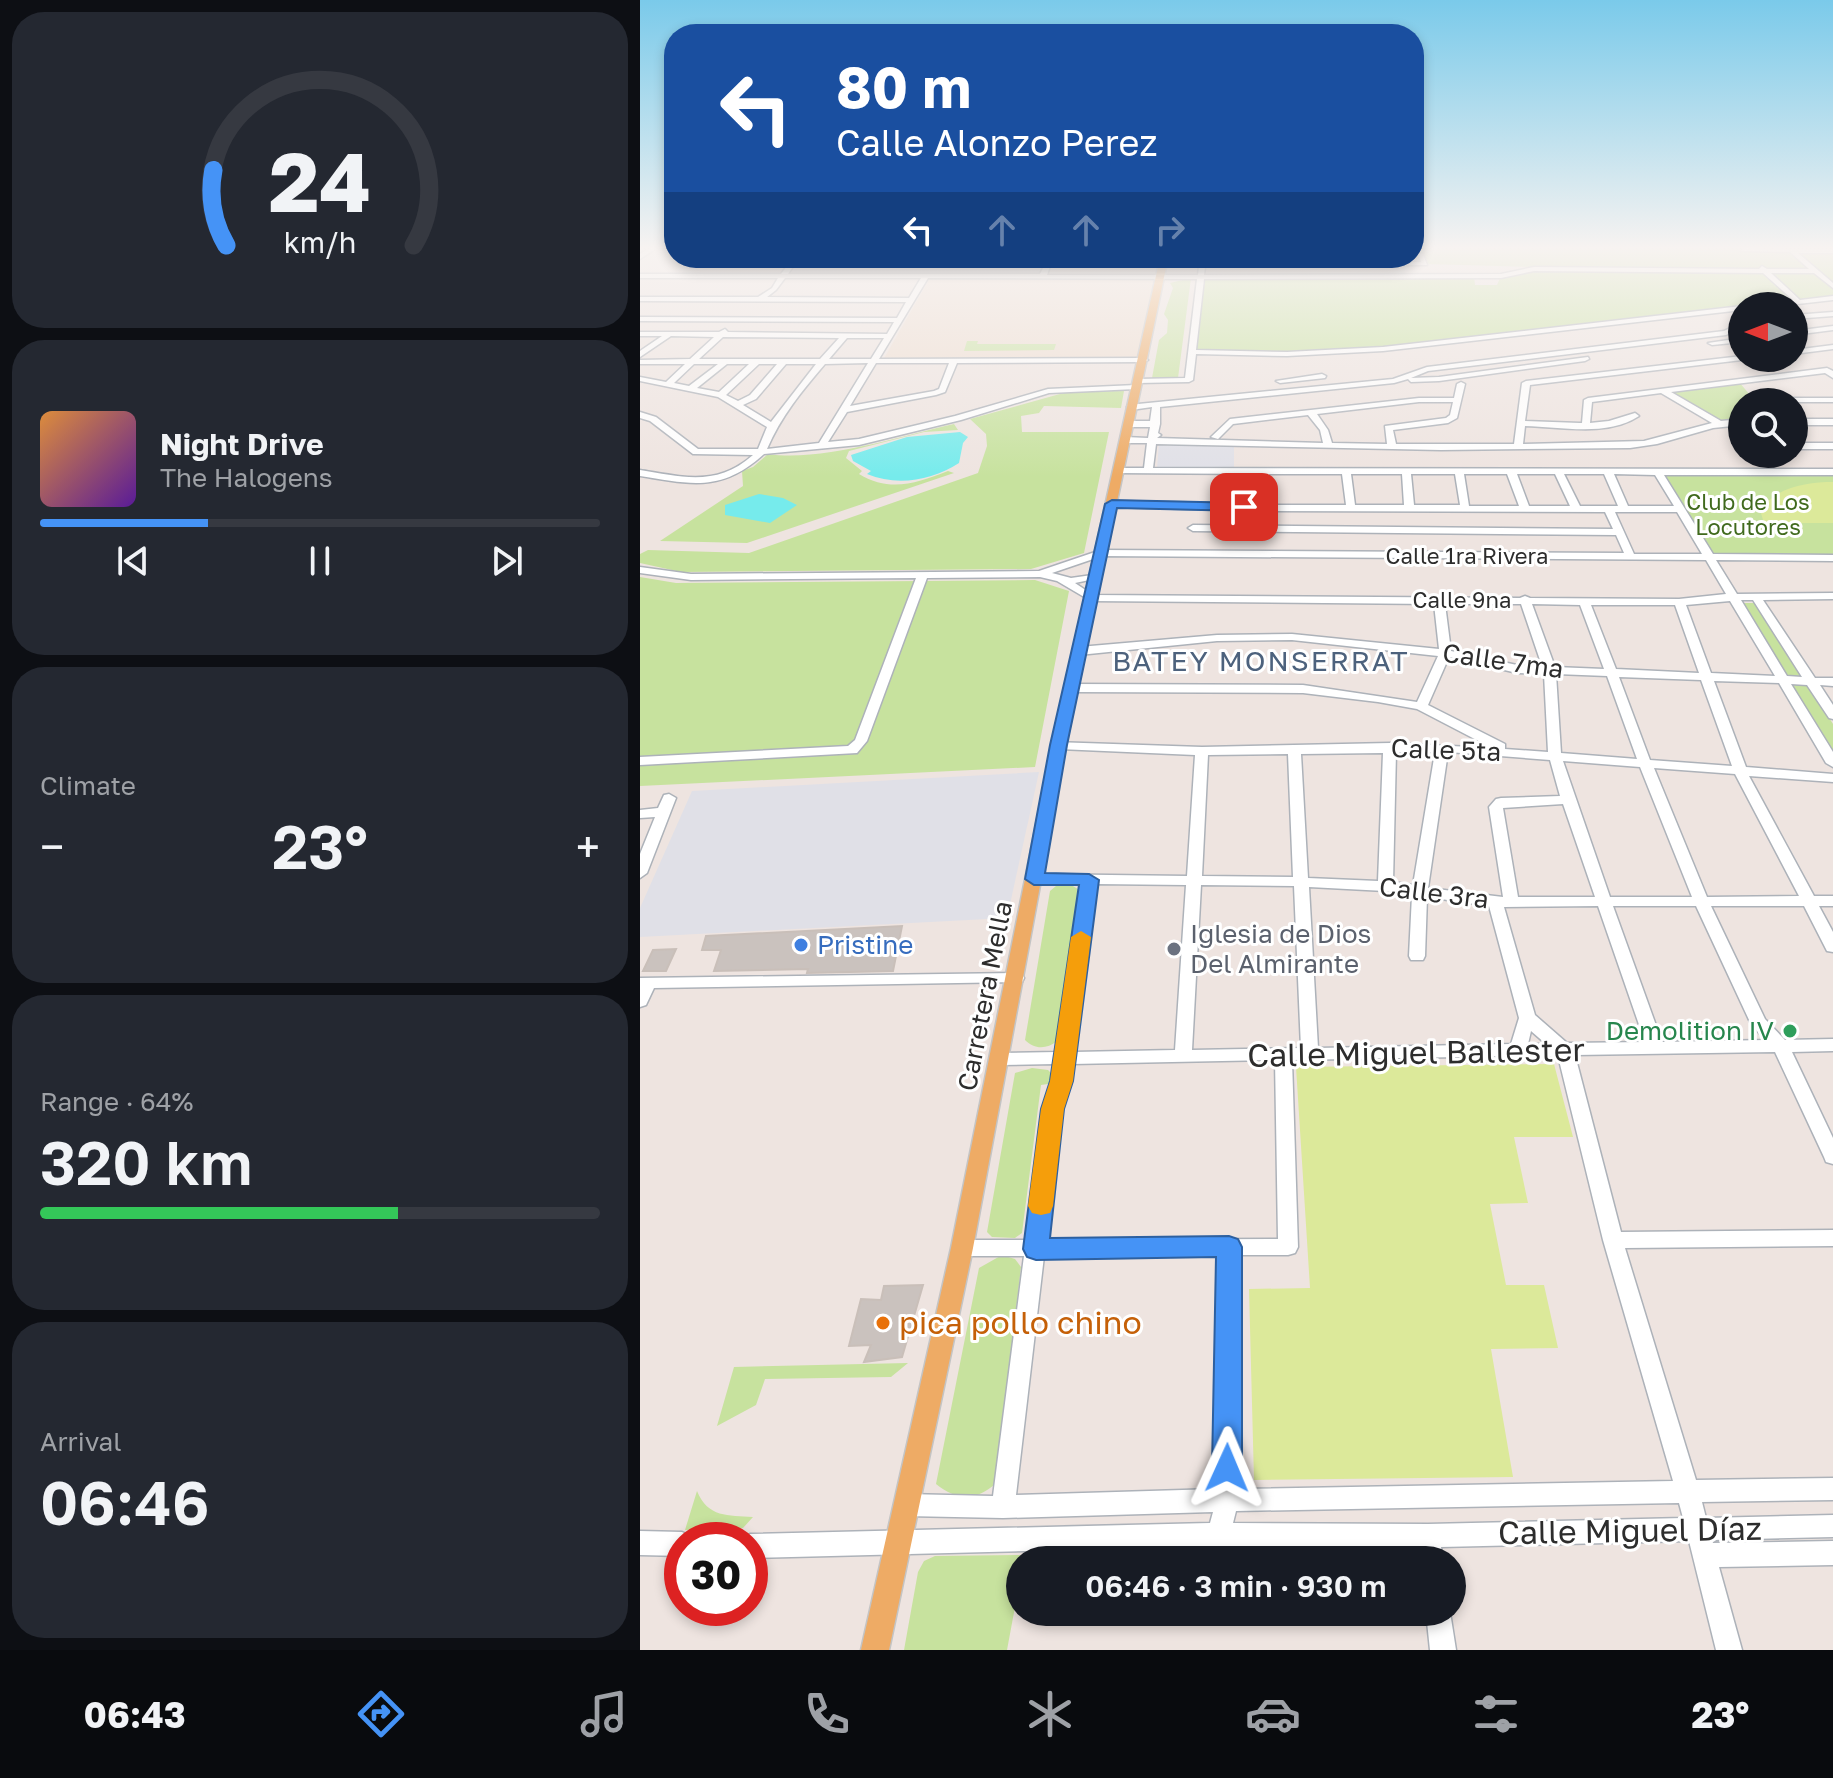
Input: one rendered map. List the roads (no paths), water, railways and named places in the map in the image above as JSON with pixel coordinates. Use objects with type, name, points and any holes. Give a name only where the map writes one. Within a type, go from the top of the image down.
[{"type":"main road","name":"Carretera Mella","points":[[875,1650],[962,1248],[1059,745],[1151,323]]},
{"type":"street","points":[[667,385],[733,323]]},
{"type":"street","points":[[821,447],[896,323]]},
{"type":"street","points":[[640,415],[653,419],[696,452],[761,452],[821,447],[958,418],[1048,391],[1189,380],[1195,323]]},
{"type":"street","points":[[1192,352],[1271,358],[1383,349],[1611,323]]},
{"type":"street","points":[[1808,331],[1833,328]]},
{"type":"street","points":[[1394,381],[1427,369],[1728,332]]},
{"type":"street","points":[[640,334],[888,336]]},
{"type":"street","points":[[640,355],[671,334]]},
{"type":"street","points":[[778,344],[785,335]]},
{"type":"street","points":[[640,473],[697,482],[718,479],[749,463],[761,452],[772,426],[845,335]]},
{"type":"street","points":[[1128,423],[1156,405],[1439,379],[1728,340]]},
{"type":"street","points":[[1808,350],[1830,348]]},
{"type":"street","points":[[721,395],[771,353]]},
{"type":"street","points":[[640,362],[1144,360]]},
{"type":"street","points":[[1518,445],[1526,383],[1728,360]]},
{"type":"street","points":[[842,410],[936,393],[942,390],[954,361]]},
{"type":"street","points":[[640,372],[651,362]]},
{"type":"street","points":[[691,389],[725,362]]},
{"type":"street","points":[[739,404],[753,397],[783,362]]},
{"type":"street","points":[[1666,367],[1677,373]]},
{"type":"street","points":[[1586,424],[1588,400],[1827,370],[1833,376]]},
{"type":"street","points":[[1280,381],[1322,376]]},
{"type":"street","points":[[640,379],[721,395],[772,426]]},
{"type":"street","points":[[1301,379],[1314,390]]},
{"type":"street","points":[[1689,380],[1701,386]]},
{"type":"street","points":[[1743,380],[1750,388]]},
{"type":"street","points":[[1392,445],[1388,428],[1448,420],[1454,416],[1461,384]]},
{"type":"street","points":[[1663,391],[1717,422]]},
{"type":"street","points":[[1215,437],[1230,422],[1419,400],[1456,400]]},
{"type":"street","points":[[1808,400],[1833,400]]},
{"type":"street","points":[[1148,471],[1156,405]]},
{"type":"street","points":[[1311,413],[1324,430],[1328,445]]},
{"type":"street","points":[[1521,423],[1586,424],[1625,421],[1635,416]]},
{"type":"street","points":[[1128,423],[1152,438],[1228,442],[1636,445],[1717,422],[1728,422]]},
{"type":"street","points":[[1808,422],[1833,422]]},
{"type":"street","points":[[1817,422],[1833,440]]},
{"type":"street","points":[[1128,423],[1156,424]]},
{"type":"street","points":[[1152,438],[1215,437],[1228,442]]},
{"type":"street","points":[[1465,509],[1464,472],[1471,445]]},
{"type":"street","points":[[1808,446],[1833,446]]},
{"type":"street","points":[[1119,471],[1833,472]]},
{"type":"street","points":[[1264,472],[1269,508]]},
{"type":"street","points":[[1346,472],[1351,508]]},
{"type":"street","points":[[1406,472],[1409,509]]},
{"type":"street","points":[[1511,472],[1525,509]]},
{"type":"street","points":[[1558,472],[1577,509]]},
{"type":"street","points":[[1608,472],[1624,509]]},
{"type":"street","points":[[1658,472],[1833,763]]},
{"type":"street","points":[[1112,504],[1269,508],[1680,509]]},
{"type":"street","points":[[1190,555],[1195,506]]},
{"type":"street","points":[[1609,509],[1631,558]]},
{"type":"street","points":[[1193,528],[1619,532]]},
{"type":"street","name":"Calle 1ra Rivera","points":[[1098,566],[1190,555],[1833,558]]},
{"type":"street","points":[[1040,574],[1064,567],[1098,566]]},
{"type":"street","points":[[1062,580],[1098,566]]},
{"type":"street","points":[[640,570],[691,577],[1040,574],[1062,580],[1091,598]]},
{"type":"street","points":[[640,761],[852,750],[861,741],[923,575]]},
{"type":"street","name":"Calle 9na","points":[[1091,598],[1679,602],[1735,597],[1833,596]]},
{"type":"street","points":[[1756,597],[1833,715]]},
{"type":"street","points":[[1525,599],[1550,671],[1555,755],[1568,800],[1601,901],[1656,1049]]},
{"type":"street","points":[[1421,706],[1445,653],[1439,600]]},
{"type":"street","points":[[1584,600],[1701,900],[1758,1022],[1781,1046],[1833,1157]]},
{"type":"street","points":[[1679,602],[1741,773],[1833,947]]},
{"type":"street","name":"Calle 7ma","points":[[1079,651],[1217,638],[1292,637],[1445,653],[1517,669],[1833,682]]},
{"type":"street","points":[[1072,688],[1303,689],[1421,706],[1507,751]]},
{"type":"street","name":"Calle 5ta","points":[[1059,745],[1294,752],[1390,747],[1442,748],[1833,778]]},
{"type":"street","points":[[1385,886],[1390,747]]},
{"type":"street","points":[[1417,956],[1420,890],[1442,748]]},
{"type":"street","points":[[1183,1056],[1202,751]]},
{"type":"street","points":[[1294,752],[1310,1055]]},
{"type":"street","points":[[1517,1051],[1527,1018],[1503,902],[1496,807],[1501,802],[1568,800]]},
{"type":"street","points":[[640,814],[666,805],[642,865]]},
{"type":"street","name":"Calle 3ra","points":[[1034,879],[1385,886],[1503,902],[1833,901]]},
{"type":"street","points":[[1003,1507],[1052,1109],[1061,1081],[1089,880]]},
{"type":"street","points":[[640,1001],[644,983],[1016,978]]},
{"type":"street","points":[[1527,1018],[1565,1051],[1613,1240],[1687,1490],[1729,1650]]},
{"type":"street","name":"Calle Miguel Ballester","points":[[1000,1059],[1833,1045]]},
{"type":"street","points":[[962,1248],[1288,1247],[1283,1056]]},
{"type":"street","points":[[1613,1240],[1833,1238]]},
{"type":"street","points":[[1219,1534],[1227,1500],[1229,1247]]},
{"type":"street","name":"Calle Miguel Díaz","points":[[906,1505],[1003,1507],[1833,1489]]},
{"type":"street","name":"Calle Miguel Díaz","points":[[768,1545],[1219,1534],[1428,1536],[1833,1526]]},
{"type":"street","points":[[1428,1536],[1429,1546]]},
{"type":"street","points":[[640,1543],[664,1544]]},
{"type":"street","name":"Calle Miguel Díaz","points":[[1705,1555],[1833,1553]]},
{"type":"street","points":[[1440,1626],[1443,1650]]},
{"type":"water","points":[[960,432],[968,437],[963,443],[959,463],[938,474],[914,480],[891,480],[867,474],[871,471],[853,461],[851,455],[907,437]]},
{"type":"water","points":[[759,494],[783,498],[797,505],[770,523],[725,515],[725,505]]},
{"type":"place","name":"Pristine","points":[[801,945]]},
{"type":"place","name":"Iglesia de Dios Del Almirante","points":[[1174,949]]},
{"type":"place","name":"Demolition IV","points":[[1790,1031]]},
{"type":"place","name":"pica pollo chino","points":[[883,1323]]},
{"type":"district","name":"BATEY MONSERRAT","points":[[1261,661]]},
{"type":"park label","name":"Club de Los Locutores","points":[[1748,514]]}]
